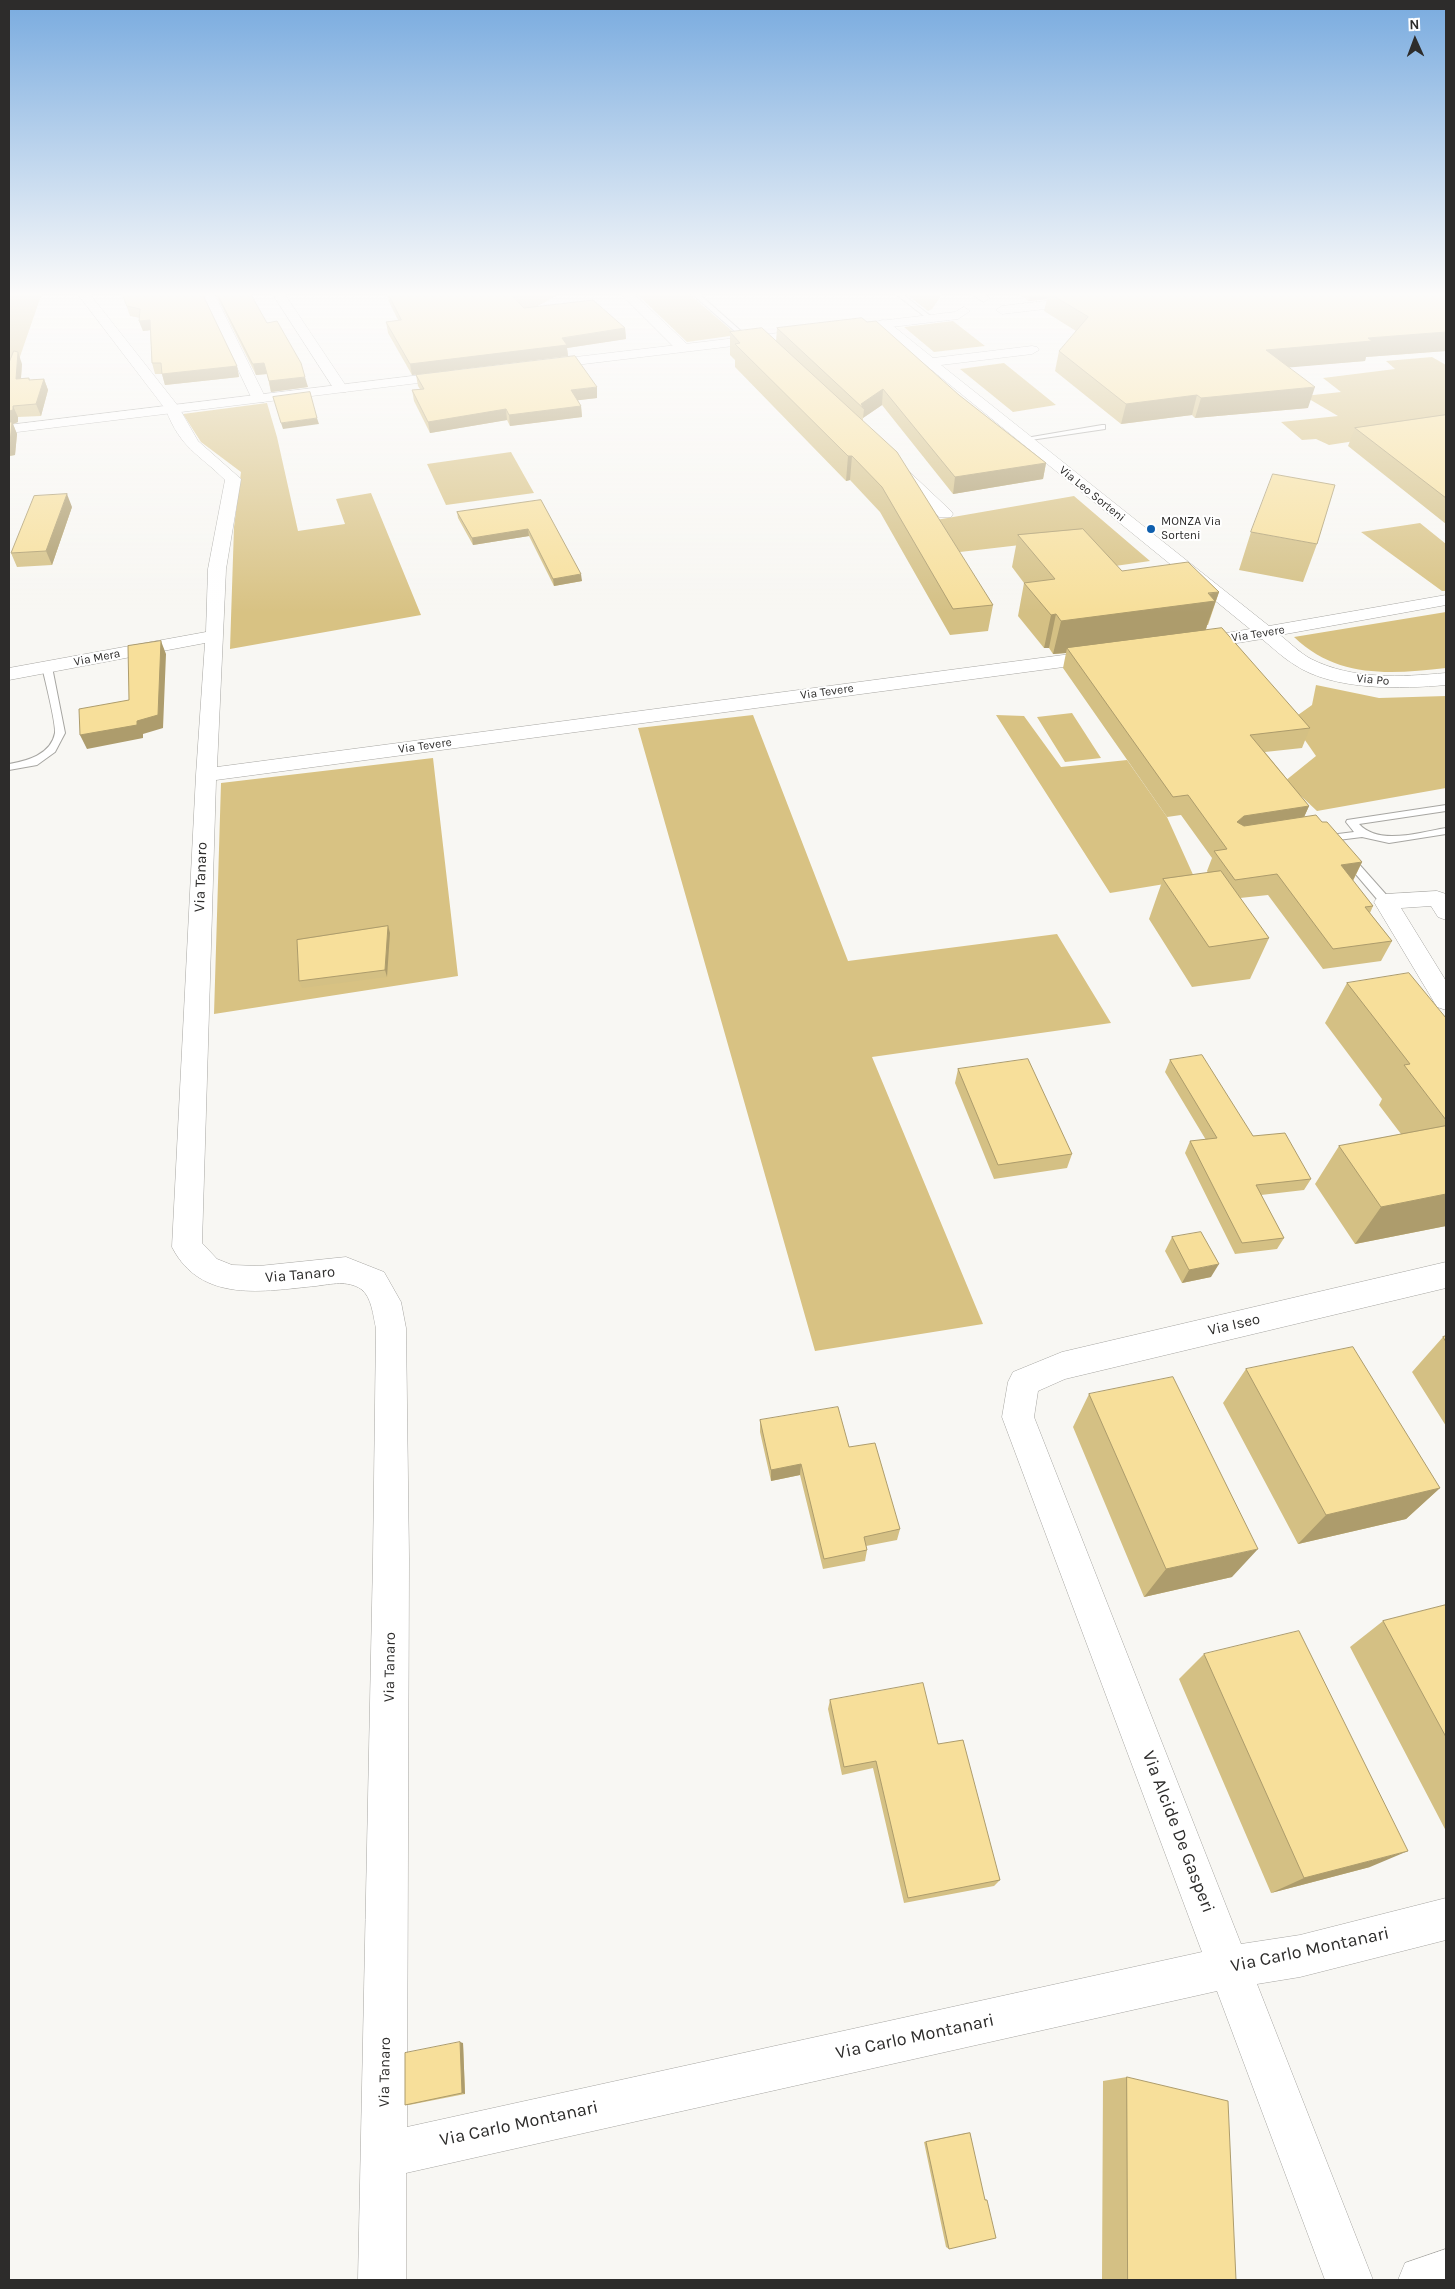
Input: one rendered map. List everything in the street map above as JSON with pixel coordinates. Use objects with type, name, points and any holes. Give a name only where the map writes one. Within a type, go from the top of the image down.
[{"type":"street","points":[[166,400],[173,409]]},
{"type":"street","points":[[9,429],[252,400]]},
{"type":"street","name":"Via Leo Sorteni","points":[[976,400],[1302,662]]},
{"type":"street","name":"Via Tanaro","points":[[173,409],[181,429],[201,453],[219,465],[233,479],[217,569],[215,636],[206,775],[187,1247],[206,1268],[231,1278],[259,1279],[346,1270],[373,1281],[386,1302],[391,1328],[391,1560],[382,2280]]},
{"type":"street","points":[[888,460],[945,514]]},
{"type":"street","name":"Via Tevere","points":[[1174,646],[1265,633],[1446,600]]},
{"type":"street","name":"Via Mera","points":[[9,674],[215,636]]},
{"type":"street","name":"Via Tevere","points":[[206,775],[1115,654]]},
{"type":"street","name":"Via Po","points":[[1302,662],[1340,676],[1365,681],[1390,683],[1446,679]]},
{"type":"street","points":[[1446,912],[1436,898],[1386,902],[1446,1001]]},
{"type":"street","name":"Via Iseo","points":[[1024,1382],[1062,1366],[1446,1276]]},
{"type":"street","name":"Via Alcide De Gasperi","points":[[1024,1382],[1018,1417],[1349,2280]]},
{"type":"street","name":"Via Carlo Montanari","points":[[383,2154],[1230,1968],[1300,1956],[1446,1919]]},
{"type":"street","points":[[1422,2280],[1446,2273]]},
{"type":"lane","points":[[1024,439],[1102,427]]},
{"type":"lane","points":[[9,767],[32,763],[51,750],[60,733],[48,667]]},
{"type":"lane","points":[[1362,834],[1350,822],[1446,808]]},
{"type":"lane","points":[[1321,828],[1386,902]]},
{"type":"lane","points":[[1330,838],[1362,834],[1389,840],[1446,831]]},
{"type":"shaded area","points":[[998,400],[1050,400],[1056,405],[1013,412]]},
{"type":"shaded area","points":[[1310,400],[1446,400],[1446,427],[1329,445],[1316,439],[1302,440],[1281,422],[1338,416]]},
{"type":"shaded area","points":[[267,403],[277,437],[298,531],[345,524],[336,499],[371,493],[421,615],[230,649],[234,527],[241,472],[201,442],[183,414]]},
{"type":"shaded area","points":[[511,452],[534,493],[446,505],[427,464]]},
{"type":"shaded area","points":[[1074,496],[1150,561],[1101,568],[1072,539],[960,552],[936,520]]},
{"type":"shaded area","points":[[1420,523],[1446,544],[1446,591],[1442,591],[1361,532]]},
{"type":"shaded area","points":[[1446,612],[1446,668],[1405,672],[1366,671],[1347,667],[1329,660],[1311,651],[1294,637]]},
{"type":"shaded area","points":[[1316,685],[1379,698],[1446,696],[1446,788],[1317,811],[1285,781],[1316,756],[1291,720],[1312,705]]},
{"type":"shaded area","points":[[1072,713],[1101,758],[1065,762],[1037,717]]},
{"type":"shaded area","points":[[753,715],[848,961],[1057,934],[1111,1023],[872,1057],[983,1324],[815,1351],[638,728]]},
{"type":"shaded area","points":[[996,715],[1024,716],[1061,767],[1127,760],[1167,817],[1195,879],[1110,893]]},
{"type":"shaded area","points":[[433,758],[458,976],[214,1014],[221,783]]},
{"type":"building","points":[[9,400],[37,400],[36,404],[13,406],[13,410],[9,411]]},
{"type":"building","points":[[274,400],[312,400],[317,418],[281,423]]},
{"type":"building","points":[[417,400],[577,400],[581,406],[509,415],[506,409],[428,422]]},
{"type":"building","points":[[791,400],[840,400],[897,452],[993,605],[953,609],[882,487],[852,456],[848,456]]},
{"type":"building","points":[[854,400],[867,400],[861,404],[864,409]]},
{"type":"building","points":[[892,400],[965,400],[1046,463],[955,477]]},
{"type":"building","points":[[1121,400],[1159,400],[1126,404]]},
{"type":"building","points":[[1446,415],[1446,498],[1355,428]]},
{"type":"building","points":[[9,422],[12,422],[10,443],[9,443]]},
{"type":"building","points":[[1273,474],[1335,485],[1317,544],[1251,532]]},
{"type":"building","points":[[67,494],[46,551],[11,553],[34,496]]},
{"type":"building","points":[[541,500],[581,574],[553,579],[528,529],[472,538],[457,512]]},
{"type":"building","points":[[1083,529],[1122,571],[1188,562],[1219,592],[1208,593],[1215,601],[1061,621],[1056,614],[1051,615],[1024,583],[1055,579],[1018,535]]},
{"type":"building","points":[[1222,628],[1310,728],[1250,735],[1309,806],[1244,816],[1237,822],[1244,826],[1316,815],[1322,822],[1327,822],[1362,862],[1341,865],[1373,906],[1365,907],[1392,941],[1333,949],[1277,874],[1235,880],[1214,851],[1227,849],[1188,795],[1173,797],[1067,648]]},
{"type":"building","points":[[161,641],[158,715],[137,721],[137,725],[80,735],[79,709],[129,700],[128,646]]},
{"type":"building","points":[[1221,871],[1269,938],[1209,947],[1163,879]]},
{"type":"building","points":[[388,926],[385,970],[299,981],[297,940]]},
{"type":"building","points":[[1409,973],[1446,1018],[1446,1120],[1404,1065],[1410,1064],[1347,983]]},
{"type":"building","points":[[1202,1055],[1253,1136],[1285,1133],[1311,1179],[1256,1185],[1284,1238],[1242,1243],[1190,1141],[1217,1138],[1170,1060]]},
{"type":"building","points":[[1028,1059],[1072,1154],[998,1165],[958,1069]]},
{"type":"building","points":[[1446,1126],[1446,1194],[1381,1207],[1339,1146]]},
{"type":"building","points":[[1201,1232],[1219,1264],[1189,1270],[1172,1237]]},
{"type":"building","points":[[1353,1347],[1440,1488],[1326,1515],[1246,1369]]},
{"type":"building","points":[[1173,1377],[1258,1549],[1166,1569],[1089,1394]]},
{"type":"building","points":[[838,1407],[849,1447],[875,1443],[900,1529],[864,1537],[867,1550],[824,1559],[801,1464],[771,1470],[760,1420]]},
{"type":"building","points":[[1446,1605],[1446,1737],[1383,1621]]},
{"type":"building","points":[[1299,1631],[1408,1851],[1304,1878],[1204,1654]]},
{"type":"building","points":[[923,1683],[938,1744],[963,1740],[1000,1880],[908,1898],[876,1761],[844,1767],[830,1700]]},
{"type":"building","points":[[460,2042],[462,2093],[405,2105],[405,2053]]},
{"type":"building","points":[[1127,2077],[1228,2101],[1236,2280],[1128,2280]]},
{"type":"building","points":[[970,2133],[985,2200],[987,2200],[996,2238],[949,2249],[926,2142]]},
{"type":"place","name":"MONZA Via Sorteni","points":[[1151,529]]}]
